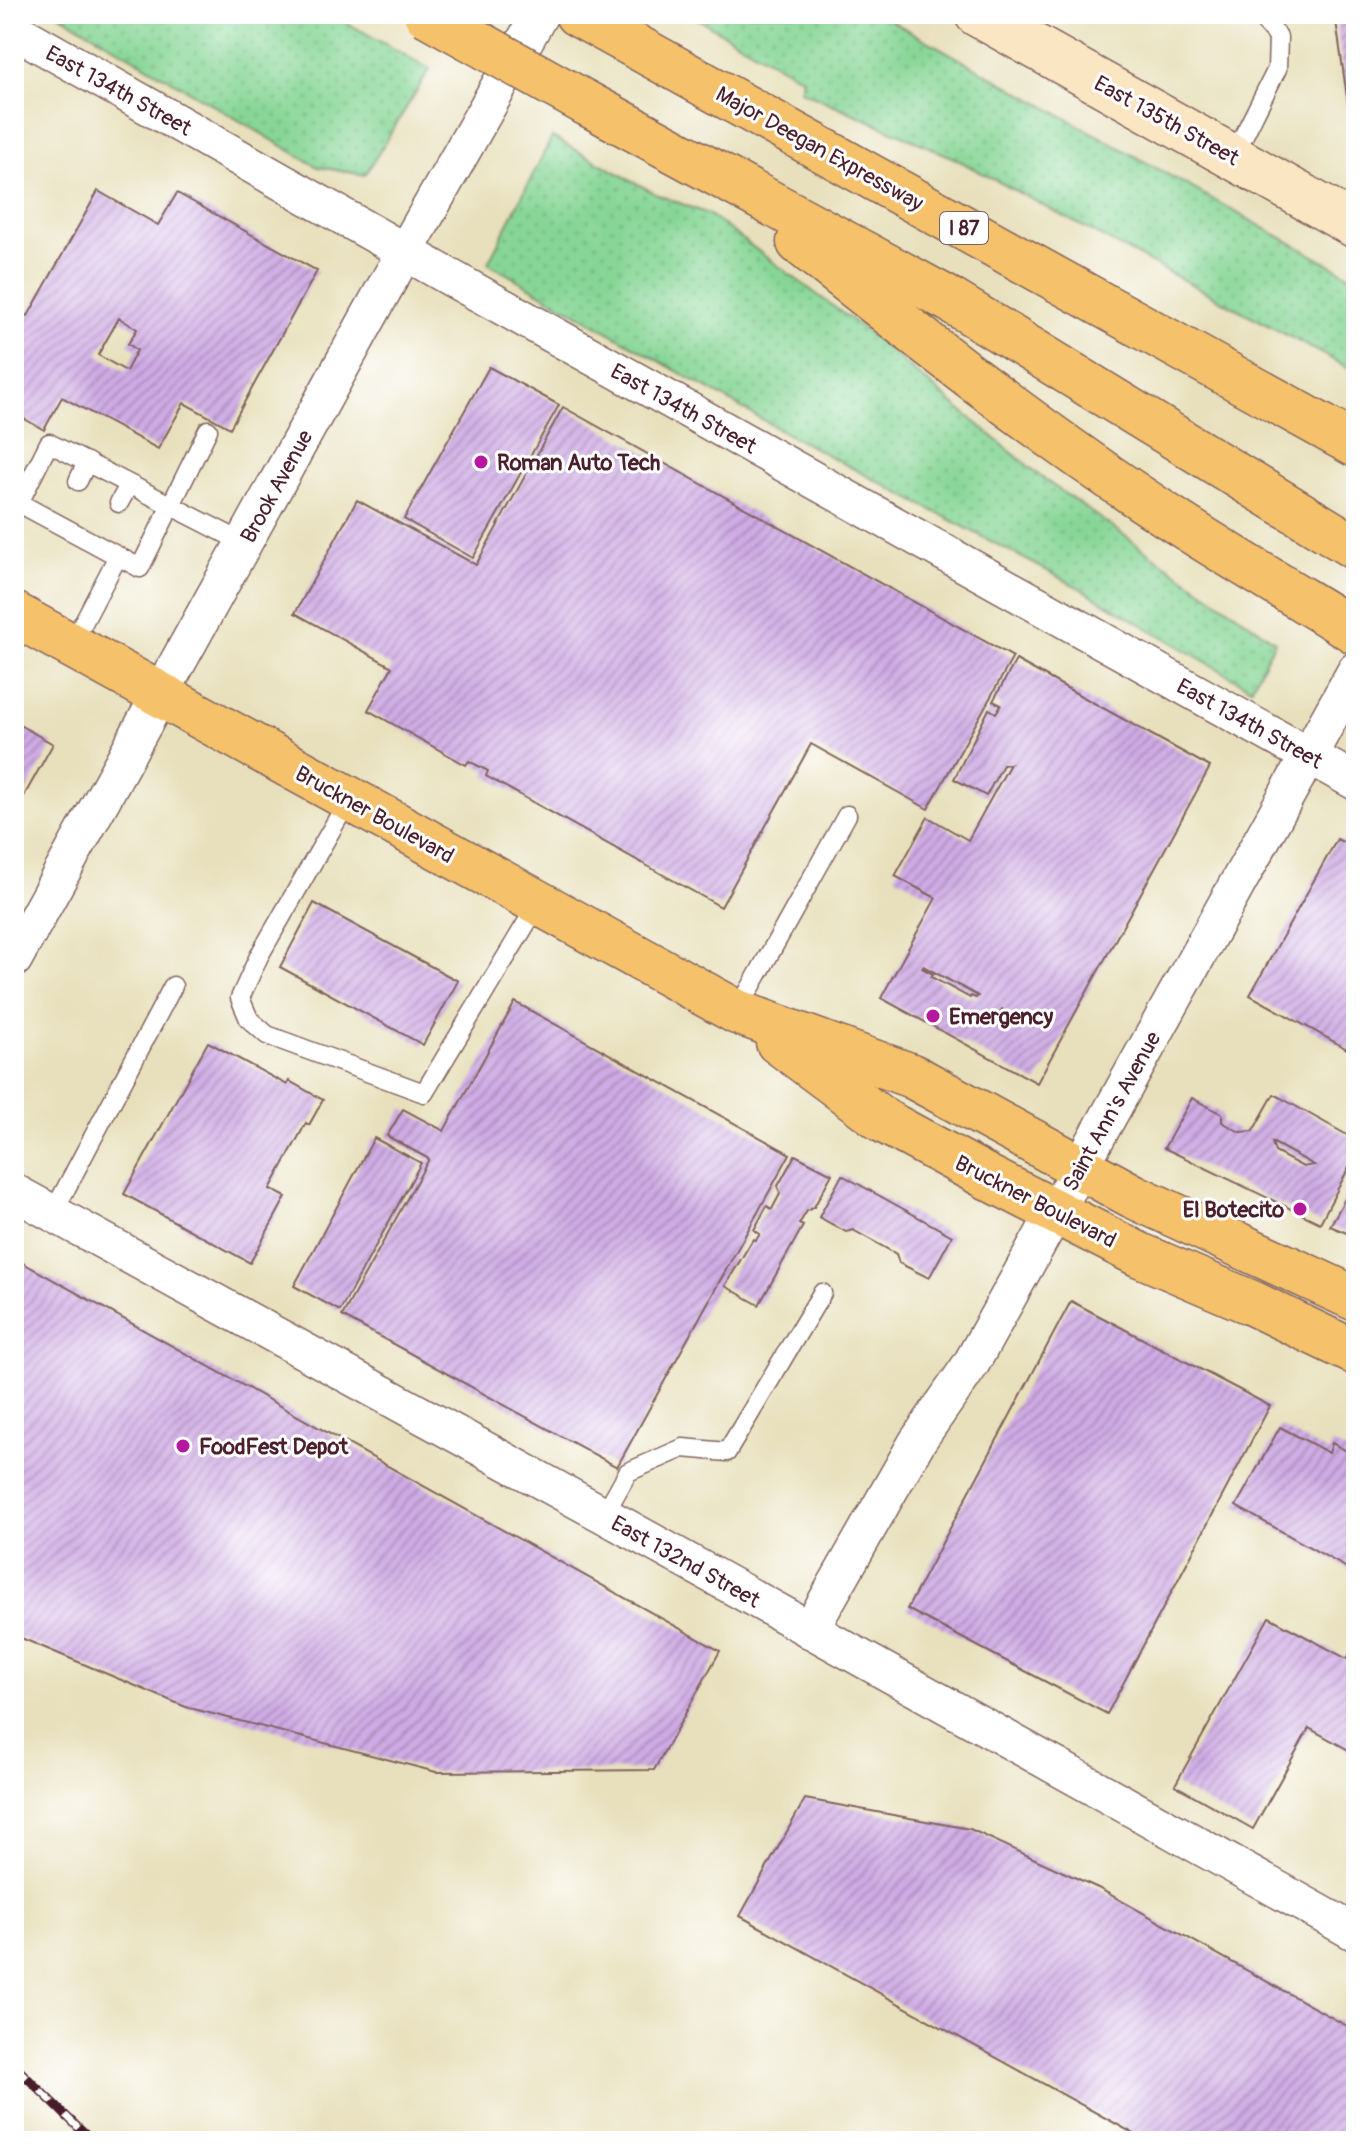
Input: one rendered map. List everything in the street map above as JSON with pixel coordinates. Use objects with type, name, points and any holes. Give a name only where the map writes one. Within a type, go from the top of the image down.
[{"type":"main road","points":[[426,14],[712,173],[950,300],[1356,548]]},
{"type":"main road","name":"Major Deegan Expressway","points":[[577,14],[1356,445]]},
{"type":"main road","name":"East 135th Street","points":[[977,14],[1356,226]]},
{"type":"main road","points":[[712,173],[971,377],[1118,482],[1356,632]]},
{"type":"main road","points":[[1306,418],[1356,435]]},
{"type":"main road","name":"Bruckner Boulevard","points":[[14,614],[737,1012],[884,1121],[1140,1255],[1252,1303],[1356,1353]]},
{"type":"main road","name":"Bruckner Boulevard","points":[[737,1012],[912,1076],[1133,1196],[1356,1299]]},
{"type":"street","name":"Brook Avenue","points":[[14,959],[540,14]]},
{"type":"street","name":"East 134th Street","points":[[14,30],[1356,782]]},
{"type":"street","name":"Saint Ann's Avenue","points":[[810,1630],[917,1442],[971,1364],[1356,670]]},
{"type":"street","name":"East 132nd Street","points":[[14,1192],[604,1515],[1356,1933]]},
{"type":"lane","points":[[1233,157],[1277,69],[1278,37],[1258,14]]},
{"type":"lane","points":[[208,430],[170,507],[140,568],[118,556],[102,538],[63,516],[16,508],[49,443],[170,507],[244,543]]},
{"type":"lane","points":[[78,481],[87,462]]},
{"type":"lane","points":[[119,503],[129,485]]},
{"type":"lane","points":[[71,646],[118,556]]},
{"type":"lane","points":[[349,799],[259,956],[240,998],[249,1019],[267,1035],[424,1093],[538,904]]},
{"type":"lane","points":[[737,1012],[847,815]]},
{"type":"lane","points":[[53,1213],[173,986]]},
{"type":"lane","points":[[604,1515],[628,1472],[683,1448],[727,1452],[822,1293]]},
{"type":"green space","points":[[59,14],[331,14],[430,69],[365,175],[318,167]]},
{"type":"green space","points":[[689,14],[879,14],[1356,279],[1356,372],[954,158],[800,90],[803,79]]},
{"type":"green space","points":[[552,137],[656,194],[708,214],[857,324],[1045,480],[1275,641],[1251,688],[1076,586],[784,432],[488,263]]},
{"type":"building","points":[[1335,14],[1356,14],[1356,117],[1350,118]]},
{"type":"building","points":[[98,191],[158,225],[177,193],[317,271],[230,428],[184,403],[158,449],[62,397],[44,430],[14,413],[14,308],[28,316]],"holes":[[[119,318],[137,329],[128,344],[137,350],[126,371],[98,355]]]},
{"type":"building","name":"Roman Auto Tech","points":[[489,367],[559,405],[473,558],[404,519]]},
{"type":"building","points":[[563,407],[1013,657],[928,809],[811,744],[721,907],[486,776],[488,771],[469,761],[466,765],[368,710],[392,667],[295,613],[357,500],[476,565]]},
{"type":"building","points":[[1016,660],[1210,767],[1037,1083],[881,998],[936,898],[895,876],[928,817],[968,840],[1010,764],[1003,765],[986,796],[954,779],[989,709],[996,713],[1001,705],[993,701]],"holes":[[[923,966],[978,996],[970,998],[931,977],[933,974]],[[1002,1009],[1020,1019],[1016,1026],[998,1016]]]},
{"type":"building","points":[[14,722],[53,744],[14,814]]},
{"type":"building","points":[[1337,839],[1356,849],[1356,1054],[1250,995]]},
{"type":"building","points":[[314,903],[458,981],[423,1045],[280,967]]},
{"type":"building","points":[[515,1002],[790,1154],[617,1467],[342,1316],[429,1159],[387,1136],[403,1109],[444,1131]]},
{"type":"building","points":[[208,1042],[287,1085],[289,1081],[323,1100],[309,1125],[306,1123],[270,1189],[286,1197],[250,1263],[124,1194]]},
{"type":"building","points":[[1274,1094],[1356,1140],[1356,1154],[1320,1223],[1164,1148],[1192,1098],[1222,1114],[1222,1122],[1240,1132],[1253,1131]],"holes":[[[1272,1142],[1314,1165],[1303,1167],[1275,1152]]]},
{"type":"building","points":[[374,1138],[421,1163],[340,1311],[294,1286]]},
{"type":"building","points":[[795,1155],[832,1174],[814,1207],[807,1211],[799,1224],[803,1226],[759,1305],[725,1286],[753,1239],[756,1240],[760,1234],[754,1230],[767,1206],[772,1209],[780,1194],[778,1186]]},
{"type":"building","points":[[842,1175],[952,1236],[929,1278],[899,1263],[896,1254],[853,1230],[846,1232],[819,1217]]},
{"type":"building","points":[[1356,1179],[1356,1237],[1330,1226]]},
{"type":"building","name":"FoodFest Depot","points":[[14,1258],[720,1651],[654,1770],[436,1772],[186,1707],[14,1635]]},
{"type":"building","points":[[1071,1301],[1270,1406],[1107,1714],[907,1609]]},
{"type":"building","points":[[1280,1427],[1329,1453],[1332,1443],[1356,1456],[1356,1573],[1236,1506]]},
{"type":"building","points":[[1269,1617],[1347,1659],[1356,1642],[1356,1754],[1309,1728],[1253,1829],[1175,1785]]},
{"type":"building","points":[[805,1799],[970,1829],[1098,1888],[1356,2031],[1356,2141],[1147,2141],[740,1916]]},
{"type":"railway","points":[[14,2065],[92,2141]]},
{"type":"place","name":"Roman Auto Tech","points":[[481,462]]},
{"type":"place","name":"Emergency","points":[[933,1016]]},
{"type":"place","name":"El Botecito","points":[[1300,1209]]},
{"type":"place","name":"FoodFest Depot","points":[[183,1446]]}]
